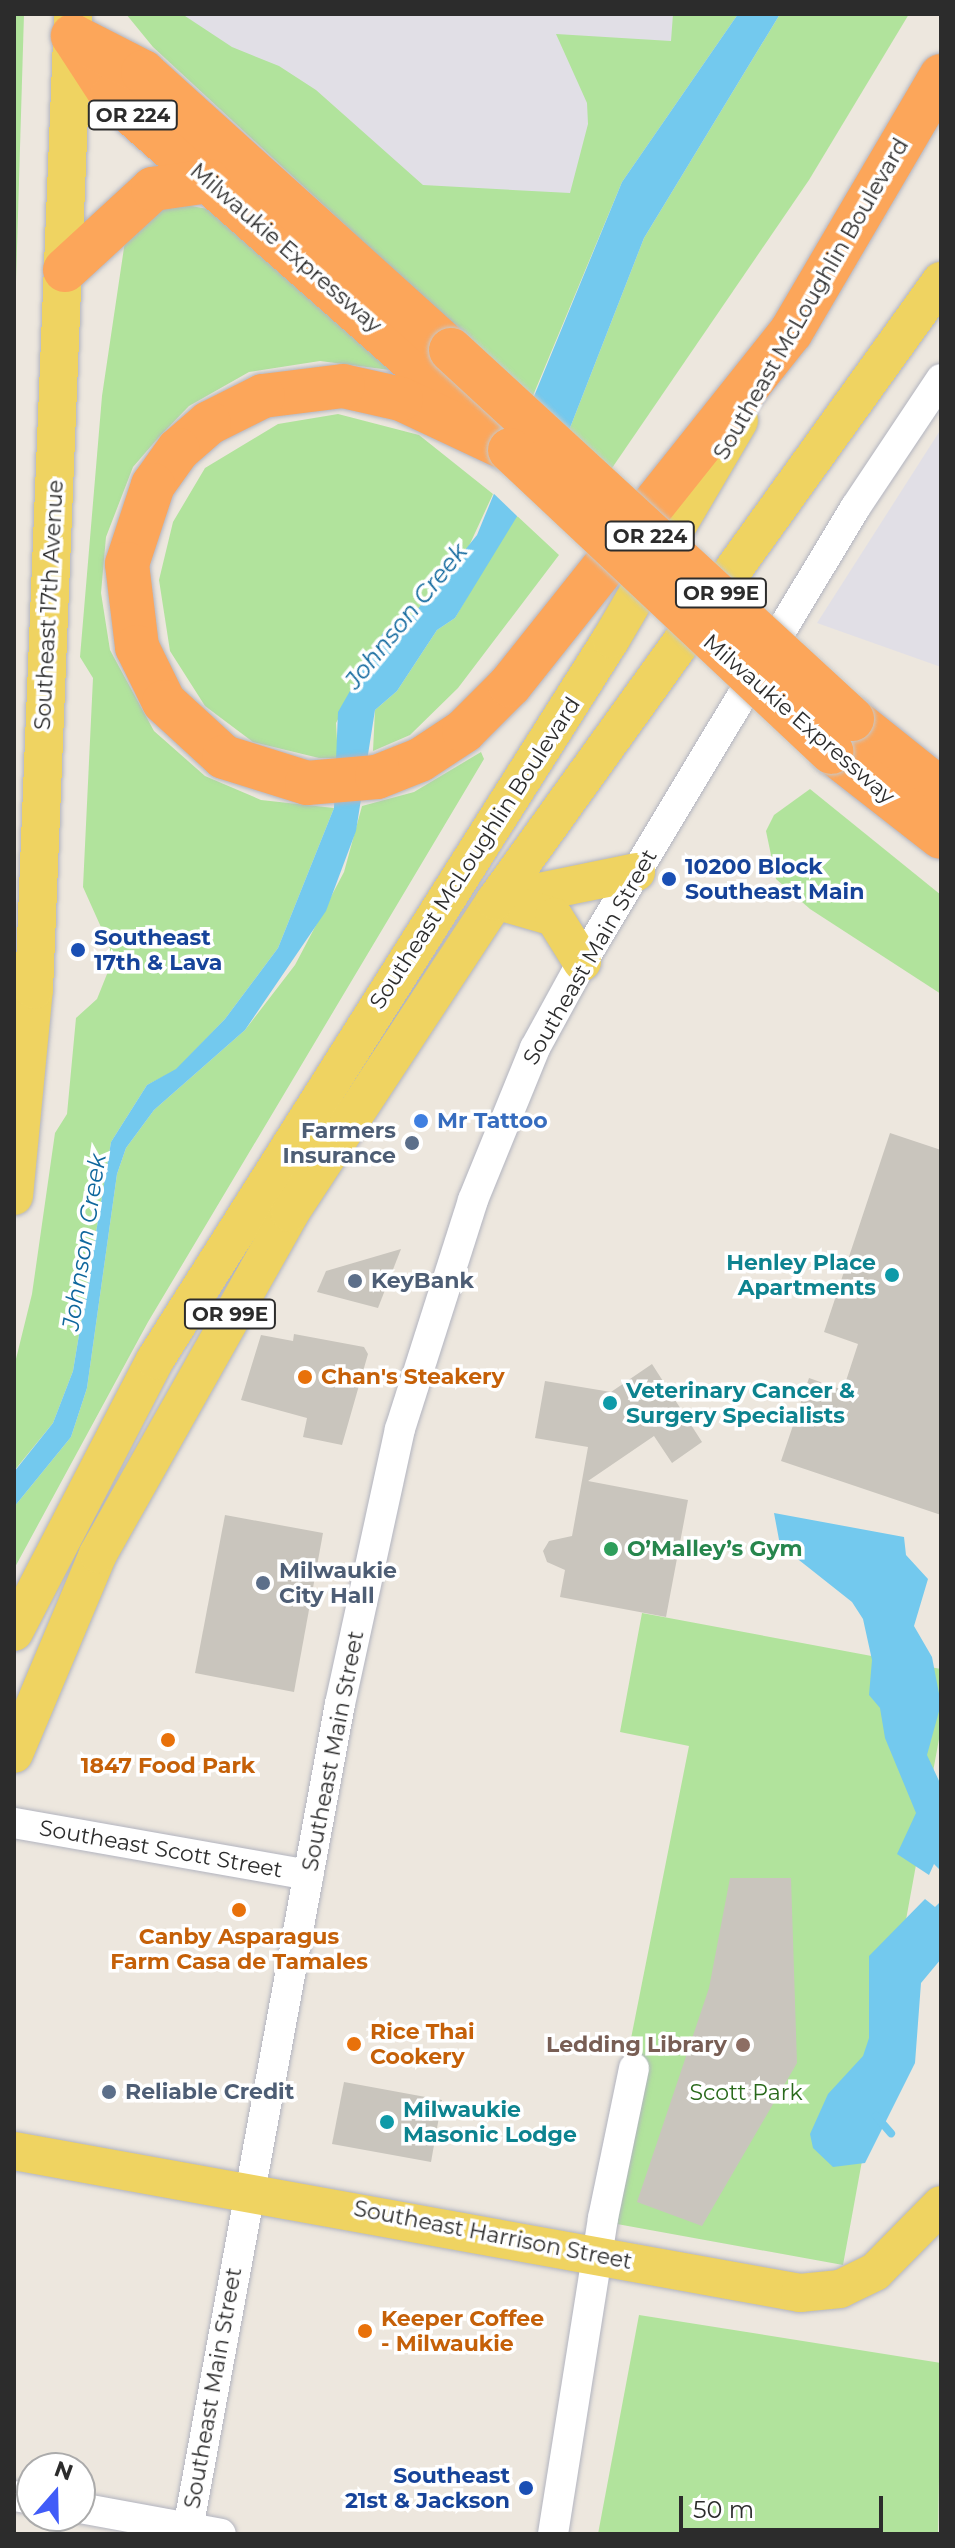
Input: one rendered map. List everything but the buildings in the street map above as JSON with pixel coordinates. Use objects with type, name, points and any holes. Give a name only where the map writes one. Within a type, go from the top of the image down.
[{"type":"highway","name":"Milwaukie Expressway","points":[[73,25],[112,96],[842,736],[941,837]]},
{"type":"highway","name":"Milwaukie Expressway","points":[[73,25],[143,72],[510,450],[842,736],[941,790]]},
{"type":"highway","name":"Southeast McLoughlin Boulevard","points":[[791,332],[941,76]]},
{"type":"highway","points":[[65,270],[153,189],[208,181]]},
{"type":"highway","points":[[436,377],[263,396],[193,436],[165,467],[144,504],[126,584],[145,666],[191,733],[261,772],[307,783],[353,782],[439,749],[510,685],[791,332]]},
{"type":"main road","name":"Southeast 17th Avenue","points":[[14,1196],[35,974],[73,25]]},
{"type":"main road","name":"Southeast McLoughlin Boulevard","points":[[14,1754],[98,1554],[195,1372],[298,1200],[495,901],[941,281]]},
{"type":"main road","name":"Southeast McLoughlin Boulevard","points":[[14,1632],[155,1360],[611,639],[791,332]]},
{"type":"main road","points":[[495,901],[636,872]]},
{"type":"main road","points":[[495,901],[554,917],[582,962]]},
{"type":"main road","name":"Southeast Harrison Street","points":[[14,2151],[776,2290],[824,2291],[885,2265],[941,2205]]},
{"type":"street","name":"Southeast Main Street","points":[[187,2531],[247,2192],[308,1875],[379,1524],[424,1345],[499,1133],[582,962],[855,508],[941,379]]},
{"type":"street","name":"Southeast Scott Street","points":[[14,1823],[308,1875]]},
{"type":"street","points":[[553,2534],[634,2068]]},
{"type":"street","points":[[96,2511],[187,2531],[221,2534]]},
{"type":"shaded area","points":[[136,14],[700,14],[569,213],[335,202]]},
{"type":"shaded area","points":[[941,429],[941,667],[817,623]]},
{"type":"green space","points":[[14,14],[24,14],[14,348]]},
{"type":"green space","points":[[126,14],[182,14],[232,47],[279,66],[316,90],[423,185],[570,193],[588,124],[587,103],[556,34],[671,41],[673,14],[738,14],[622,182],[532,398],[153,47]]},
{"type":"green space","points":[[780,14],[909,14],[809,180],[610,471],[568,433],[644,238]]},
{"type":"green space","points":[[180,204],[208,209],[390,370],[320,361],[249,372],[189,406],[133,467],[106,537],[101,593],[110,650],[154,731],[205,776],[261,800],[334,808],[278,948],[225,1019],[176,1070],[147,1085],[111,1142],[73,1371],[53,1423],[14,1471],[14,1367],[32,1294],[55,1133],[67,1114],[76,1018],[97,999],[111,964],[109,945],[83,887],[93,678],[80,657],[102,396],[125,241],[150,212]]},
{"type":"green space","points":[[338,414],[419,435],[493,494],[469,546],[413,615],[383,633],[336,723],[338,758],[319,758],[253,742],[205,706],[170,651],[159,580],[173,522],[205,468],[278,424]]},
{"type":"green space","points":[[515,514],[559,555],[458,688],[410,735],[373,751],[375,710],[397,691],[437,630],[455,618]]},
{"type":"green space","points":[[481,752],[484,759],[148,1322],[14,1569],[14,1507],[71,1437],[87,1388],[117,1174],[126,1148],[154,1110],[245,1030],[295,965],[344,872],[362,806],[414,792]]},
{"type":"green space","points":[[810,789],[941,895],[941,994],[810,909],[776,879],[766,831],[774,815]]},
{"type":"green space","name":"Scott Park","points":[[642,1613],[941,1669],[941,1728],[843,2265],[595,2220],[689,1746],[620,1732]]},
{"type":"green space","points":[[639,2315],[941,2363],[938,2534],[598,2534]]},
{"type":"water","points":[[738,14],[780,14],[644,238],[568,433],[455,618],[437,630],[397,691],[375,710],[356,831],[326,911],[245,1030],[154,1110],[126,1148],[117,1174],[87,1388],[71,1437],[14,1507],[14,1472],[53,1423],[73,1371],[111,1142],[147,1085],[176,1069],[225,1019],[278,948],[334,808],[338,712],[383,633],[413,615],[477,535],[622,182]]},
{"type":"water","points":[[774,1513],[904,1537],[906,1555],[928,1579],[914,1626],[932,1657],[941,1704],[927,1755],[940,1783],[941,1871],[934,1864],[929,1875],[897,1854],[916,1813],[885,1738],[880,1708],[869,1695],[872,1660],[863,1619],[852,1602],[780,1545]]},
{"type":"water","points":[[925,1899],[935,1907],[941,1901],[941,1959],[921,1983],[915,2063],[865,2163],[833,2167],[813,2148],[810,2134],[828,2094],[863,2056],[869,2038],[869,1956]]},
{"type":"pier","points":[[528,399],[569,438],[518,517],[490,490]]},
{"type":"waterway","points":[[876,2116],[891,2133]]},
{"type":"place","name":"10200 Block Southeast Main","points":[[669,879]]},
{"type":"place","name":"Southeast 17th & Lava","points":[[78,950]]},
{"type":"place","name":"Mr Tattoo","points":[[421,1121]]},
{"type":"place","name":"Farmers Insurance","points":[[412,1143]]},
{"type":"place","name":"Henley Place Apartments","points":[[892,1275]]},
{"type":"place","name":"KeyBank","points":[[355,1281]]},
{"type":"place","name":"Chan's Steakery","points":[[305,1377]]},
{"type":"place","name":"Veterinary Cancer & Surgery Specialists","points":[[610,1403]]},
{"type":"place","name":"O’Malley’s Gym","points":[[611,1549]]},
{"type":"place","name":"Milwaukie City Hall","points":[[263,1583]]},
{"type":"place","name":"1847 Food Park","points":[[168,1740]]},
{"type":"place","name":"Canby Asparagus Farm Casa de Tamales","points":[[239,1910]]},
{"type":"place","name":"Rice Thai Cookery","points":[[354,2044]]},
{"type":"place","name":"Ledding Library","points":[[743,2045]]},
{"type":"place","name":"Reliable Credit","points":[[109,2092]]},
{"type":"place","name":"Milwaukie Masonic Lodge","points":[[387,2122]]},
{"type":"place","name":"Keeper Coffee - Milwaukie","points":[[365,2331]]},
{"type":"place","name":"Southeast 21st & Jackson","points":[[526,2488]]},
{"type":"water label","name":"Johnson Creek","points":[[406,616]]},
{"type":"water label","name":"Johnson Creek","points":[[84,1242]]}]
